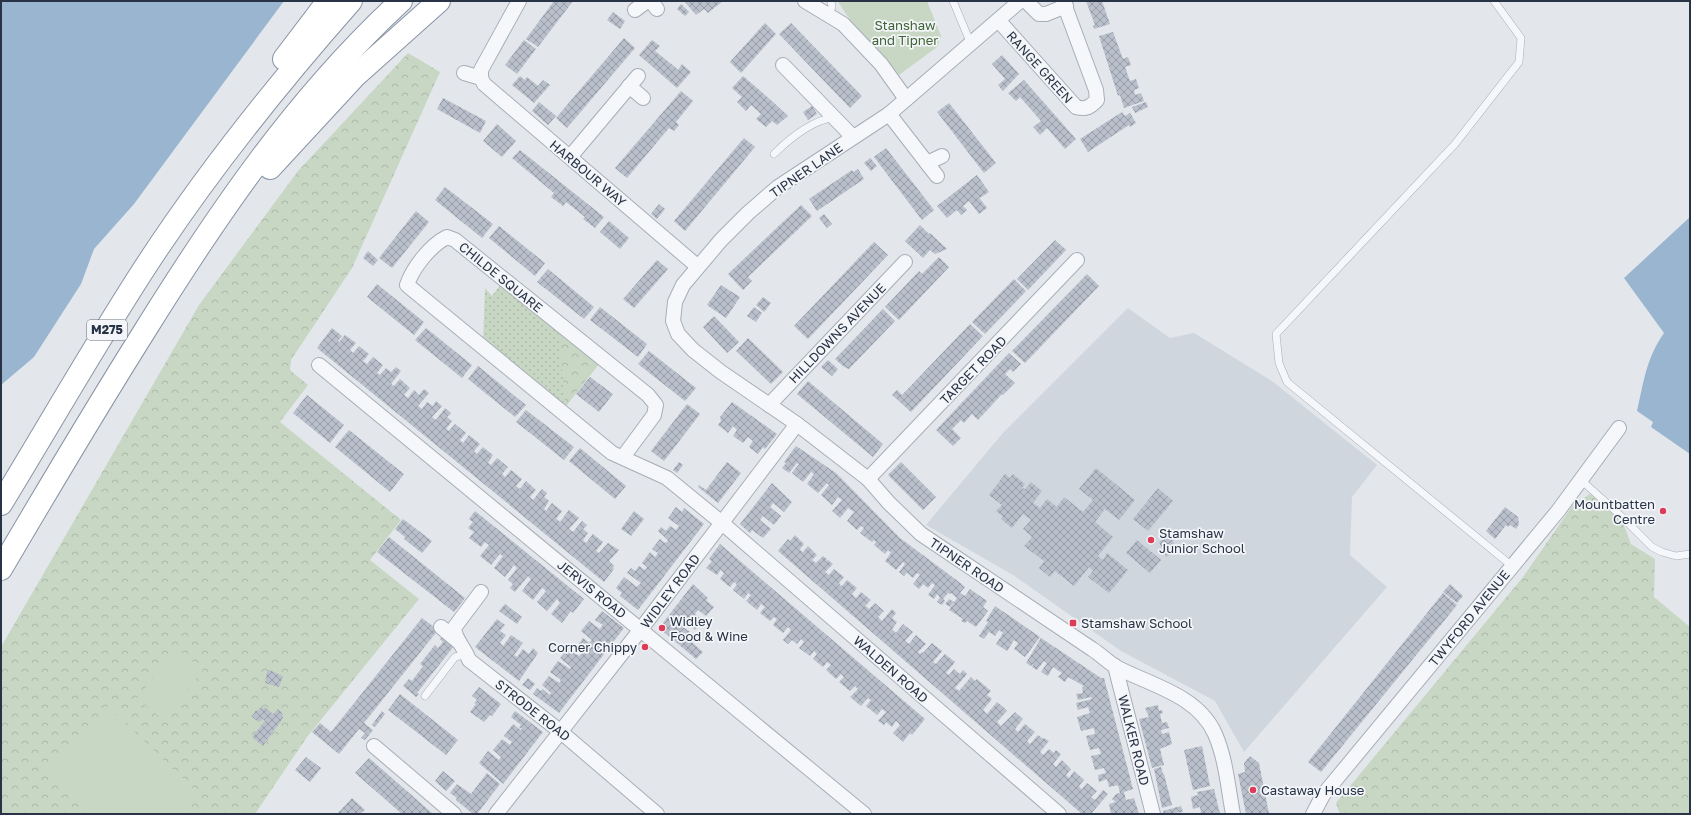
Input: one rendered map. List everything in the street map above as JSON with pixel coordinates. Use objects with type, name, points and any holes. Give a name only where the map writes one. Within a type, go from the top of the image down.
[{"type":"highway","name":"M275","points":[[221,160],[260,94],[301,34],[328,1]]},
{"type":"highway","name":"M275","points":[[1,504],[142,272],[221,160],[299,60],[352,1]]},
{"type":"highway","name":"M275","points":[[1,569],[82,432],[203,238],[248,175],[308,98],[367,32],[401,1]]},
{"type":"highway","name":"M275","points":[[203,238],[356,76],[439,1]]},
{"type":"street","points":[[464,73],[481,78],[481,70],[519,1]]},
{"type":"street","points":[[805,1],[830,8],[881,64],[906,99]]},
{"type":"street","name":"TIPNER LANE","points":[[673,321],[675,302],[683,285],[697,266],[721,240],[778,187],[889,114],[999,21],[1020,1]]},
{"type":"street","points":[[1026,1],[1038,14],[1046,14],[1064,3]]},
{"type":"street","name":"RANGE GREEN","points":[[999,21],[1076,107],[1085,109],[1097,100],[1096,90],[1064,3]]},
{"type":"street","points":[[635,10],[652,4]]},
{"type":"street","points":[[783,65],[853,137]]},
{"type":"street","name":"HARBOUR WAY","points":[[481,78],[484,84],[697,266]]},
{"type":"street","points":[[570,157],[633,81],[643,98]]},
{"type":"street","points":[[889,114],[937,176]]},
{"type":"street","points":[[927,163],[942,156]]},
{"type":"street","name":"CHILDE SQUARE","points":[[623,457],[654,416],[656,405],[648,395],[455,240],[447,236],[438,241],[410,275],[407,285],[612,454],[623,457],[667,478],[722,523]]},
{"type":"street","name":"TARGET ROAD","points":[[868,479],[1077,260]]},
{"type":"street","name":"HILLDOWNS AVENUE","points":[[769,405],[905,262]]},
{"type":"street","name":"TIPNER ROAD","points":[[673,321],[678,334],[692,350],[797,424],[868,479],[889,503],[921,534],[1092,648],[1115,666],[1172,693],[1192,705],[1214,732],[1220,750],[1233,814]]},
{"type":"street","name":"JERVIS ROAD","points":[[319,365],[864,814]]},
{"type":"street","name":"WIDLEY ROAD","points":[[496,814],[641,629],[797,424]]},
{"type":"street","name":"TWYFORD AVENUE","points":[[1316,811],[1323,796],[1558,511],[1619,428]]},
{"type":"street","name":"WALDEN ROAD","points":[[722,523],[1059,814]]},
{"type":"street","name":"STRODE ROAD","points":[[480,592],[456,623],[454,635],[467,654],[469,660],[561,732],[657,814]]},
{"type":"street","points":[[441,627],[459,642]]},
{"type":"street","name":"WALKER ROAD","points":[[1115,666],[1153,814]]},
{"type":"street","points":[[374,746],[454,814]]},
{"type":"lane","points":[[954,1],[971,44]]},
{"type":"lane","points":[[1494,1],[1521,38],[1519,62],[1455,144],[1276,334],[1279,362],[1287,382],[1512,566]]},
{"type":"lane","points":[[774,154],[808,128],[823,119],[834,117]]},
{"type":"lane","points":[[1581,480],[1652,546],[1662,552],[1676,556],[1690,554]]},
{"type":"lane","points":[[424,696],[455,657],[467,654]]},
{"type":"shaded area","name":"Stamshaw Junior School","points":[[1128,308],[1170,338],[1194,333],[1272,381],[1377,465],[1352,497],[1350,555],[1387,587],[1244,752],[1215,701],[1121,651],[1013,575],[926,525],[1002,434]]},
{"type":"green space","name":"Stanshaw and Tipner","points":[[838,1],[927,1],[941,36],[937,47],[899,75],[884,56],[851,21]]},
{"type":"green space","points":[[408,53],[440,72],[352,268],[291,360],[290,370],[308,385],[280,422],[401,520],[370,560],[419,599],[307,737],[255,814],[1,814],[1,647],[199,305],[298,171]]},
{"type":"green space","points":[[500,285],[598,365],[566,406],[483,340],[485,288],[492,296]]},
{"type":"green space","points":[[558,332],[598,365],[566,406]]},
{"type":"green space","points":[[1590,494],[1622,520],[1631,544],[1655,559],[1654,597],[1690,627],[1690,814],[1340,814],[1336,803],[1523,577],[1573,505]]},
{"type":"green space","points":[[177,649],[203,670],[163,720],[137,698]]},
{"type":"green space","points":[[108,706],[201,796],[184,814],[92,814],[47,769]]},
{"type":"water","points":[[1,1],[284,1],[134,204],[94,249],[81,284],[34,357],[1,385]]},
{"type":"water","points":[[1690,217],[1690,454],[1651,427],[1653,422],[1637,411],[1649,361],[1664,333],[1624,278]]},
{"type":"building","points":[[554,1],[573,1],[538,47],[526,39]]},
{"type":"building","points":[[684,1],[723,1],[708,13],[704,9],[696,15]]},
{"type":"building","points":[[1086,1],[1102,1],[1110,24],[1094,29],[1093,26],[1095,25]]},
{"type":"building","points":[[681,4],[689,12],[685,16],[677,9]]},
{"type":"building","points":[[613,12],[625,21],[620,29],[607,20]]},
{"type":"building","points":[[765,23],[776,34],[741,73],[730,62]]},
{"type":"building","points":[[791,23],[862,96],[850,108],[779,34]]},
{"type":"building","points":[[1113,32],[1123,59],[1128,57],[1131,65],[1125,67],[1130,81],[1136,79],[1139,88],[1134,90],[1135,95],[1141,93],[1144,101],[1124,108],[1120,95],[1118,96],[1099,36]]},
{"type":"building","points":[[624,38],[635,48],[567,128],[556,118]]},
{"type":"building","points":[[524,40],[536,49],[517,74],[505,65]]},
{"type":"building","points":[[652,40],[660,46],[655,51],[678,70],[682,64],[691,72],[677,88],[639,55]]},
{"type":"building","points":[[1002,55],[1019,74],[1003,91],[998,85],[1005,79],[992,64]]},
{"type":"building","points":[[520,76],[525,80],[527,77],[538,86],[543,80],[550,85],[534,103],[512,85]]},
{"type":"building","points":[[743,76],[788,116],[777,125],[772,121],[766,127],[756,119],[761,114],[751,105],[746,111],[737,102],[742,97],[732,88]]},
{"type":"building","points":[[1024,80],[1076,139],[1065,149],[1047,128],[1040,135],[1033,127],[1041,121],[1020,97],[1016,101],[1008,93]]},
{"type":"building","points":[[681,91],[693,101],[676,122],[679,125],[674,131],[669,128],[627,178],[615,168]]},
{"type":"building","points":[[443,98],[486,121],[480,133],[437,109]]},
{"type":"building","points":[[539,102],[556,116],[548,125],[532,111]]},
{"type":"building","points":[[1146,102],[1148,107],[1135,113],[1132,107]]},
{"type":"building","points":[[949,103],[996,163],[984,173],[937,112]]},
{"type":"building","points":[[812,106],[817,114],[808,120],[803,112]]},
{"type":"building","points":[[1122,112],[1125,116],[1130,113],[1136,123],[1130,127],[1129,125],[1088,152],[1080,139]]},
{"type":"building","points":[[497,124],[516,141],[502,157],[483,141]]},
{"type":"building","points":[[744,138],[755,147],[685,231],[674,221]]},
{"type":"building","points":[[886,148],[934,210],[922,220],[874,157]]},
{"type":"building","points":[[520,150],[604,217],[595,228],[583,219],[585,217],[566,202],[563,206],[551,197],[554,193],[512,158]]},
{"type":"building","points":[[870,158],[877,166],[871,171],[864,163]]},
{"type":"building","points":[[858,169],[864,179],[817,211],[809,199],[852,170],[853,172]]},
{"type":"building","points":[[977,175],[989,192],[980,198],[977,195],[987,208],[979,214],[969,201],[963,206],[967,210],[961,215],[957,210],[947,218],[937,206]]},
{"type":"building","points":[[445,187],[493,224],[482,238],[435,200]]},
{"type":"building","points":[[659,204],[665,209],[657,219],[651,214]]},
{"type":"building","points":[[801,205],[812,216],[748,277],[752,281],[743,290],[728,274]]},
{"type":"building","points":[[416,211],[429,222],[392,268],[379,258]]},
{"type":"building","points":[[824,214],[832,224],[827,228],[819,218]]},
{"type":"building","points":[[609,221],[629,238],[620,249],[600,232]]},
{"type":"building","points":[[920,225],[947,249],[935,254],[930,250],[923,258],[905,241]]},
{"type":"building","points":[[499,226],[545,263],[535,276],[489,238]]},
{"type":"building","points":[[1055,240],[1066,250],[1028,290],[1017,279]]},
{"type":"building","points":[[874,242],[888,255],[808,339],[794,326]]},
{"type":"building","points":[[368,251],[378,260],[373,266],[363,258]]},
{"type":"building","points":[[939,257],[949,267],[899,320],[885,307],[919,271],[922,274]]},
{"type":"building","points":[[657,260],[668,269],[634,308],[623,299]]},
{"type":"building","points":[[548,269],[594,307],[584,319],[537,282]]},
{"type":"building","points":[[1087,274],[1099,286],[1025,363],[1012,351]]},
{"type":"building","points":[[1014,279],[1026,291],[985,334],[972,322]]},
{"type":"building","points":[[377,284],[424,322],[414,335],[367,297]]},
{"type":"building","points":[[721,285],[740,297],[726,318],[707,305]]},
{"type":"building","points":[[763,297],[771,303],[764,312],[756,305]]},
{"type":"building","points":[[600,307],[647,344],[638,357],[590,320]]},
{"type":"building","points":[[754,307],[762,313],[756,322],[747,316]]},
{"type":"building","points":[[883,309],[895,321],[849,369],[844,367],[835,359]]},
{"type":"building","points":[[714,316],[739,342],[727,353],[703,327]]},
{"type":"building","points":[[970,324],[983,336],[911,412],[892,395],[897,390],[902,395]]},
{"type":"building","points":[[332,328],[342,336],[338,341],[339,342],[345,335],[356,343],[350,350],[353,353],[359,346],[369,354],[363,361],[367,364],[373,357],[383,365],[377,373],[380,375],[386,368],[391,372],[396,367],[401,371],[391,384],[394,386],[400,379],[410,388],[404,395],[408,398],[414,390],[419,395],[424,389],[429,393],[418,406],[422,409],[427,402],[433,406],[436,401],[442,406],[432,417],[436,420],[445,408],[451,413],[447,417],[452,421],[446,429],[449,431],[455,424],[466,433],[460,440],[463,443],[469,435],[480,444],[474,451],[477,454],[483,447],[493,455],[488,463],[491,465],[497,458],[508,467],[502,474],[505,477],[511,470],[522,479],[516,486],[520,489],[526,481],[536,490],[530,497],[533,500],[542,489],[547,493],[544,497],[549,501],[544,509],[546,511],[552,503],[562,511],[556,519],[560,522],[569,510],[579,518],[569,529],[573,532],[582,521],[587,525],[583,529],[588,533],[583,540],[586,543],[593,534],[603,542],[596,551],[599,553],[608,543],[619,550],[609,561],[614,566],[614,569],[604,582],[317,348]]},
{"type":"building","points":[[426,328],[472,365],[462,378],[415,340]]},
{"type":"building","points":[[748,338],[783,372],[771,384],[736,351]]},
{"type":"building","points":[[649,351],[696,388],[685,401],[638,364]]},
{"type":"building","points":[[1009,353],[1021,364],[1013,372],[1010,369],[1005,374],[1015,383],[1003,395],[1002,394],[978,420],[972,414],[964,423],[961,420],[952,429],[961,438],[953,446],[936,430]]},
{"type":"building","points":[[828,360],[838,369],[832,376],[821,367]]},
{"type":"building","points":[[478,366],[526,405],[515,417],[468,379]]},
{"type":"building","points":[[590,377],[613,394],[599,412],[576,394]]},
{"type":"building","points":[[808,381],[883,444],[873,457],[797,394]]},
{"type":"building","points":[[307,395],[344,425],[330,443],[293,413]]},
{"type":"building","points":[[732,402],[777,434],[765,449],[763,447],[758,454],[749,447],[753,441],[748,437],[743,443],[733,436],[737,430],[733,426],[728,433],[718,425],[721,421],[720,417]]},
{"type":"building","points":[[687,404],[700,414],[664,461],[651,451]]},
{"type":"building","points":[[526,410],[574,447],[564,460],[516,422]]},
{"type":"building","points":[[349,430],[404,474],[390,492],[335,447]]},
{"type":"building","points":[[796,446],[836,473],[900,538],[965,587],[960,593],[965,596],[970,589],[987,601],[983,607],[988,611],[976,627],[967,621],[965,623],[961,621],[963,619],[949,610],[957,598],[951,593],[948,593],[943,599],[945,601],[942,605],[937,602],[940,597],[937,594],[934,599],[928,595],[935,585],[932,583],[928,588],[923,584],[919,589],[913,584],[920,575],[917,573],[913,578],[907,573],[908,571],[904,576],[899,572],[905,564],[903,562],[896,570],[885,561],[891,553],[888,550],[885,554],[874,545],[876,542],[874,540],[872,542],[860,533],[864,528],[863,527],[861,526],[857,530],[847,521],[854,512],[848,508],[840,518],[832,511],[842,500],[838,497],[832,505],[821,495],[829,485],[827,483],[818,493],[807,484],[814,474],[811,472],[803,482],[792,473],[799,464],[797,463],[789,473],[782,468],[786,463],[784,462]]},
{"type":"building","points":[[580,448],[626,486],[615,499],[569,461]]},
{"type":"building","points":[[679,462],[683,465],[677,473],[673,470]]},
{"type":"building","points":[[727,462],[741,473],[718,503],[698,487],[699,485],[706,490]]},
{"type":"building","points":[[901,462],[936,497],[923,510],[888,475]]},
{"type":"building","points":[[1096,468],[1135,500],[1119,520],[1105,509],[1095,522],[1113,537],[1098,556],[1103,560],[1107,553],[1128,570],[1109,593],[1088,577],[1093,571],[1089,567],[1074,586],[1055,571],[1050,577],[1039,568],[1044,561],[1024,546],[1032,537],[1023,529],[1031,520],[1023,514],[1012,528],[1001,519],[1003,517],[996,511],[1002,505],[989,495],[1005,474],[1010,478],[1013,474],[1025,484],[1022,488],[1025,489],[1031,482],[1042,491],[1033,503],[1040,508],[1047,499],[1057,507],[1064,497],[1083,512],[1093,500],[1079,489]]},
{"type":"building","points":[[772,483],[792,502],[784,512],[773,503],[770,507],[781,516],[774,525],[763,516],[760,520],[771,529],[763,538],[752,530],[750,533],[740,524]]},
{"type":"building","points":[[1158,488],[1173,501],[1148,531],[1133,519]]},
{"type":"building","points":[[676,507],[682,512],[684,508],[704,524],[638,610],[620,596],[622,593],[616,588],[624,577],[637,587],[641,583],[627,573],[631,568],[635,571],[639,566],[645,570],[647,567],[642,563],[650,552],[655,557],[658,553],[652,549],[660,539],[665,543],[667,542],[668,540],[658,531],[661,527],[666,531],[670,526],[676,530],[679,526],[668,518]]},
{"type":"building","points":[[1505,507],[1518,517],[1519,524],[1516,529],[1510,525],[1508,527],[1506,525],[1495,539],[1486,531]]},
{"type":"building","points":[[475,511],[584,599],[573,613],[571,611],[562,623],[551,614],[560,603],[557,599],[547,611],[537,602],[546,591],[544,589],[542,588],[533,600],[522,591],[531,579],[528,576],[515,592],[510,588],[513,584],[508,580],[517,568],[514,565],[505,577],[494,568],[503,556],[500,554],[491,565],[480,556],[489,545],[485,542],[481,547],[469,538],[474,532],[468,528],[473,522],[469,519]]},
{"type":"building","points":[[634,511],[644,519],[631,536],[621,529]]},
{"type":"building","points":[[403,519],[432,541],[422,553],[404,539],[405,537],[395,529]]},
{"type":"building","points":[[795,535],[804,544],[800,549],[801,551],[803,552],[808,546],[817,555],[812,560],[816,563],[823,556],[827,559],[825,561],[828,560],[833,564],[825,572],[829,575],[834,569],[844,577],[839,583],[840,585],[842,586],[847,580],[857,588],[852,594],[856,598],[861,592],[871,600],[865,606],[869,609],[875,603],[884,611],[878,617],[882,621],[892,609],[896,613],[892,618],[897,622],[892,629],[896,633],[903,624],[913,632],[905,641],[909,644],[916,635],[926,644],[918,652],[920,654],[922,652],[923,653],[932,643],[942,651],[933,662],[936,664],[945,654],[955,662],[946,673],[949,675],[954,669],[960,674],[963,670],[967,674],[955,688],[959,691],[971,677],[975,681],[977,679],[991,691],[987,695],[992,699],[983,710],[987,714],[997,702],[1003,707],[1007,711],[997,722],[1001,726],[1015,712],[1023,719],[1015,729],[1018,732],[1025,724],[1035,732],[1027,741],[1030,744],[1038,735],[1049,741],[1040,752],[1043,755],[1049,749],[1054,753],[1056,750],[1061,754],[1053,764],[1056,767],[1062,760],[1071,769],[1066,775],[1069,778],[1074,771],[1084,780],[1079,786],[1080,788],[1082,789],[1087,783],[1097,791],[1091,797],[1095,800],[1103,790],[1108,794],[1091,814],[1082,814],[778,551],[788,539],[790,541]]},
{"type":"building","points":[[1170,535],[1177,551],[1166,557],[1159,542]]},
{"type":"building","points":[[389,537],[465,598],[454,612],[377,552]]},
{"type":"building","points":[[1137,540],[1161,560],[1150,573],[1126,553]]},
{"type":"building","points":[[720,544],[925,719],[912,735],[910,733],[903,742],[893,733],[900,725],[896,721],[892,727],[886,722],[884,725],[878,721],[886,712],[882,709],[877,715],[866,706],[871,700],[868,698],[861,706],[850,697],[858,689],[855,686],[850,691],[839,682],[844,677],[841,674],[836,679],[826,670],[831,665],[827,662],[823,667],[813,659],[817,654],[814,651],[810,656],[799,648],[804,642],[801,639],[797,644],[792,640],[788,644],[783,640],[791,630],[788,627],[783,633],[773,625],[777,619],[774,617],[770,621],[760,613],[765,607],[761,604],[757,610],[746,601],[751,595],[748,593],[744,599],[733,590],[737,584],[734,582],[730,587],[720,579],[724,573],[721,570],[717,575],[706,568],[712,561],[709,559]]},
{"type":"building","points":[[693,584],[708,598],[706,600],[714,607],[706,616],[698,610],[695,614],[703,620],[695,630],[687,623],[683,627],[690,632],[686,637],[703,652],[696,659],[659,628]]},
{"type":"building","points":[[1450,584],[1463,596],[1457,603],[1443,592]]},
{"type":"building","points":[[1443,593],[1457,605],[1321,772],[1308,762]]},
{"type":"building","points":[[949,599],[954,602],[950,607],[945,604]]},
{"type":"building","points":[[505,604],[522,617],[517,624],[499,611]]},
{"type":"building","points":[[995,606],[1040,637],[1025,657],[1014,649],[1018,643],[1014,640],[1007,651],[996,644],[1003,633],[999,630],[995,636],[989,632],[984,639],[979,636],[988,622],[986,621]]},
{"type":"building","points":[[602,611],[624,628],[559,713],[533,694],[537,688],[541,691],[543,689],[550,695],[551,693],[542,685],[549,676],[559,683],[561,680],[550,672],[558,661],[570,669],[571,667],[560,658],[568,648],[579,656],[582,653],[576,648],[583,638],[589,643],[592,640],[581,631],[589,621],[600,629],[603,625],[595,620]]},
{"type":"building","points":[[422,618],[438,630],[364,723],[373,730],[365,740],[361,738],[365,733],[359,729],[339,754],[312,732],[320,723],[331,732]]},
{"type":"building","points":[[497,619],[505,625],[500,631],[506,635],[500,643],[503,646],[511,635],[523,643],[514,655],[517,657],[523,649],[529,654],[533,648],[538,653],[519,681],[475,647]]},
{"type":"building","points":[[443,636],[454,646],[417,693],[419,694],[416,697],[403,686],[409,679],[412,681],[423,666],[420,664],[435,645],[438,648],[443,642],[440,639]]},
{"type":"building","points":[[1041,638],[1101,678],[1104,678],[1133,789],[1124,792],[1126,800],[1134,798],[1139,814],[1111,814],[1109,804],[1116,802],[1112,799],[1116,794],[1120,793],[1118,785],[1109,787],[1107,779],[1099,782],[1098,775],[1106,773],[1104,768],[1095,770],[1091,756],[1101,754],[1099,748],[1090,750],[1086,736],[1095,734],[1094,728],[1081,731],[1077,717],[1090,713],[1088,707],[1078,710],[1076,703],[1092,699],[1091,697],[1078,700],[1076,694],[1083,693],[1082,687],[1084,686],[1068,677],[1065,682],[1058,677],[1062,673],[1053,667],[1048,676],[1041,672],[1047,663],[1044,661],[1037,670],[1032,667],[1034,663],[1031,666],[1026,663]]},
{"type":"building","points":[[269,670],[283,676],[279,687],[265,683],[267,672]]},
{"type":"building","points":[[528,678],[535,684],[530,690],[522,685]]},
{"type":"building","points":[[479,687],[501,704],[492,716],[490,715],[484,722],[470,712],[477,700],[472,696]]},
{"type":"building","points":[[400,694],[458,740],[446,755],[388,710]]},
{"type":"building","points":[[1158,705],[1159,711],[1162,710],[1163,713],[1160,714],[1162,723],[1167,722],[1169,728],[1161,730],[1162,734],[1169,732],[1172,744],[1160,749],[1164,765],[1152,768],[1139,719],[1149,717],[1145,708]]},
{"type":"building","points":[[261,707],[263,709],[265,707],[273,714],[278,709],[282,713],[283,718],[263,746],[252,737],[265,721],[263,719],[259,722],[252,717],[256,710],[258,711]]},
{"type":"building","points":[[382,711],[385,714],[375,727],[372,725]]},
{"type":"building","points":[[515,711],[543,732],[503,784],[479,763],[488,751],[499,760],[501,757],[493,750],[502,739],[510,745],[512,742],[504,736],[513,724],[521,730],[522,729],[519,727],[521,725],[511,717]]},
{"type":"building","points":[[1202,746],[1210,786],[1193,790],[1184,750]]},
{"type":"building","name":"Castaway House","points":[[1250,756],[1259,763],[1269,814],[1246,814],[1238,774],[1245,772],[1244,763]]},
{"type":"building","points":[[306,757],[321,768],[310,782],[295,770]]},
{"type":"building","points":[[369,758],[432,813],[402,814],[355,773]]},
{"type":"building","points":[[1161,767],[1172,805],[1162,808],[1154,769]]},
{"type":"building","points":[[443,771],[455,781],[446,791],[435,781]]},
{"type":"building","points":[[487,773],[500,784],[477,814],[473,814],[450,793],[457,784],[471,794]]},
{"type":"building","points":[[1214,789],[1220,814],[1198,814],[1201,812],[1200,807],[1193,809],[1191,797],[1198,795],[1197,792]]},
{"type":"building","points":[[352,798],[365,810],[360,814],[337,814]]},
{"type":"building","points":[[1181,806],[1183,812],[1164,814],[1163,811]]},
{"type":"place","name":"Mountbatten Centre","points":[[1663,511]]},
{"type":"place","name":"Stamshaw Junior School","points":[[1151,540]]},
{"type":"place","name":"Stamshaw School","points":[[1073,623]]},
{"type":"place","name":"Widley Food & Wine","points":[[662,628]]},
{"type":"place","name":"Corner Chippy","points":[[645,647]]},
{"type":"place","name":"Castaway House","points":[[1253,790]]}]
